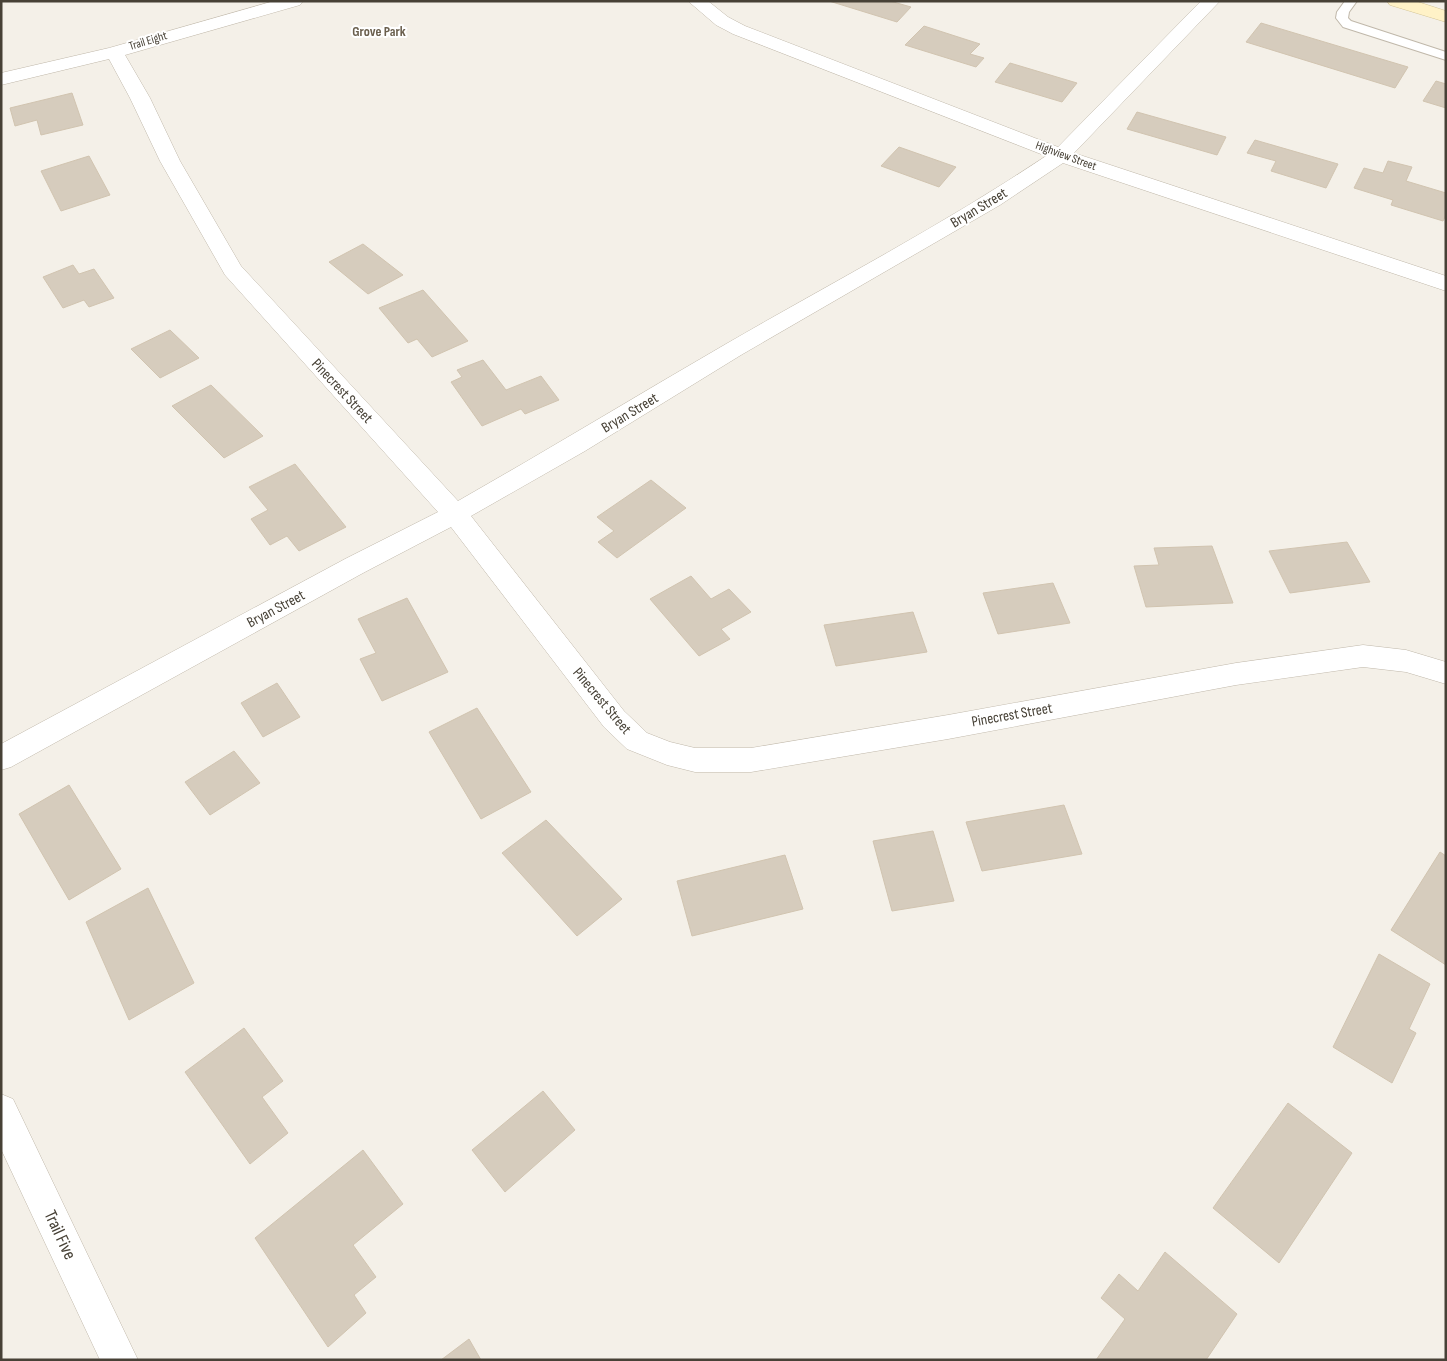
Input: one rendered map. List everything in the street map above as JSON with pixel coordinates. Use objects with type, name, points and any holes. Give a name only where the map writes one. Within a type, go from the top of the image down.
[{"type":"street","name":"Trail Eight","points":[[1,79],[114,52],[294,1]]},
{"type":"street","name":"Highview Street","points":[[697,1],[722,21],[740,30],[1061,155],[1446,284]]},
{"type":"street","name":"Bryan Street","points":[[1,758],[345,571],[455,514],[576,445],[733,350],[993,201],[1061,155],[1211,1]]},
{"type":"street","points":[[1396,1],[1446,17]]},
{"type":"street","name":"Pinecrest Street","points":[[114,52],[140,98],[170,161],[233,270],[455,514],[614,719],[637,741],[667,753],[695,760],[751,760],[948,727],[1236,674],[1363,656],[1406,661],[1446,673]]},
{"type":"street","name":"Trail Five","points":[[1,1111],[119,1360]]},
{"type":"lane","points":[[1351,1],[1343,12],[1342,18],[1347,24],[1446,56]]},
{"type":"building","points":[[829,1],[890,1],[911,7],[897,22]]},
{"type":"building","points":[[1261,23],[1408,67],[1395,88],[1246,42]]},
{"type":"building","points":[[924,26],[980,44],[970,54],[984,58],[976,67],[905,45]]},
{"type":"building","points":[[1010,63],[1077,83],[1062,102],[995,82]]},
{"type":"building","points":[[1436,81],[1446,84],[1446,108],[1423,101]]},
{"type":"building","points":[[72,93],[83,125],[41,135],[37,120],[15,126],[10,108]]},
{"type":"building","points":[[1137,112],[1226,137],[1217,155],[1127,129]]},
{"type":"building","points":[[1255,140],[1338,164],[1326,188],[1271,171],[1276,161],[1247,153]]},
{"type":"building","points":[[899,147],[956,167],[939,187],[881,166]]},
{"type":"building","points":[[89,156],[110,195],[61,211],[41,171]]},
{"type":"building","points":[[1388,161],[1412,167],[1406,181],[1446,193],[1446,215],[1443,221],[1391,205],[1393,200],[1354,188],[1364,168],[1383,173]]},
{"type":"building","points":[[363,244],[403,275],[368,294],[329,262]]},
{"type":"building","points":[[73,265],[79,274],[94,269],[114,298],[89,307],[84,300],[63,308],[43,277]]},
{"type":"building","points":[[423,290],[468,341],[432,357],[417,339],[408,343],[379,308]]},
{"type":"building","points":[[170,330],[199,358],[160,378],[131,349]]},
{"type":"building","points":[[483,360],[506,390],[541,376],[559,400],[525,414],[521,409],[482,426],[451,382],[462,377],[457,370]]},
{"type":"building","points":[[211,385],[263,436],[224,458],[172,406]]},
{"type":"building","points":[[295,464],[346,527],[299,551],[287,536],[270,545],[251,519],[268,510],[249,487]]},
{"type":"building","points":[[651,480],[686,508],[617,558],[598,542],[614,531],[597,517]]},
{"type":"building","points":[[1347,542],[1370,582],[1290,593],[1269,551]]},
{"type":"building","points":[[1212,546],[1233,603],[1146,607],[1134,566],[1159,565],[1154,548]]},
{"type":"building","points":[[691,576],[711,599],[729,589],[751,612],[721,629],[730,639],[699,656],[650,599]]},
{"type":"building","points":[[1053,583],[1070,623],[998,634],[983,593]]},
{"type":"building","points":[[407,598],[448,672],[382,701],[360,659],[376,653],[358,619]]},
{"type":"building","points":[[913,612],[927,652],[836,666],[824,625]]},
{"type":"building","points":[[277,683],[300,717],[263,737],[241,703]]},
{"type":"building","points":[[477,708],[531,792],[481,819],[429,732]]},
{"type":"building","points":[[234,751],[260,783],[210,815],[185,782]]},
{"type":"building","points":[[69,785],[121,869],[69,900],[19,814]]},
{"type":"building","points":[[1064,805],[1082,854],[982,871],[966,822]]},
{"type":"building","points":[[546,820],[622,899],[577,936],[502,853]]},
{"type":"building","points":[[933,831],[954,901],[892,911],[873,841]]},
{"type":"building","points":[[1440,852],[1446,856],[1446,965],[1391,930]]},
{"type":"building","points":[[785,855],[803,909],[692,936],[677,881]]},
{"type":"building","points":[[148,888],[194,983],[129,1020],[86,922]]},
{"type":"building","points":[[1379,954],[1430,984],[1409,1029],[1416,1033],[1392,1083],[1333,1047]]},
{"type":"building","points":[[244,1028],[283,1081],[262,1097],[288,1133],[250,1164],[185,1072]]},
{"type":"building","points":[[543,1091],[575,1130],[505,1192],[472,1150]]},
{"type":"building","points":[[1288,1103],[1352,1153],[1279,1263],[1213,1208]]},
{"type":"building","points":[[363,1150],[403,1204],[353,1245],[376,1277],[354,1295],[366,1313],[328,1347],[255,1238]]},
{"type":"building","points":[[1165,1252],[1237,1314],[1206,1360],[1096,1360],[1125,1319],[1101,1298],[1119,1274],[1138,1291]]},
{"type":"building","points":[[469,1339],[481,1360],[441,1360]]},
{"type":"district","name":"Grove Park","points":[[379,31]]}]
